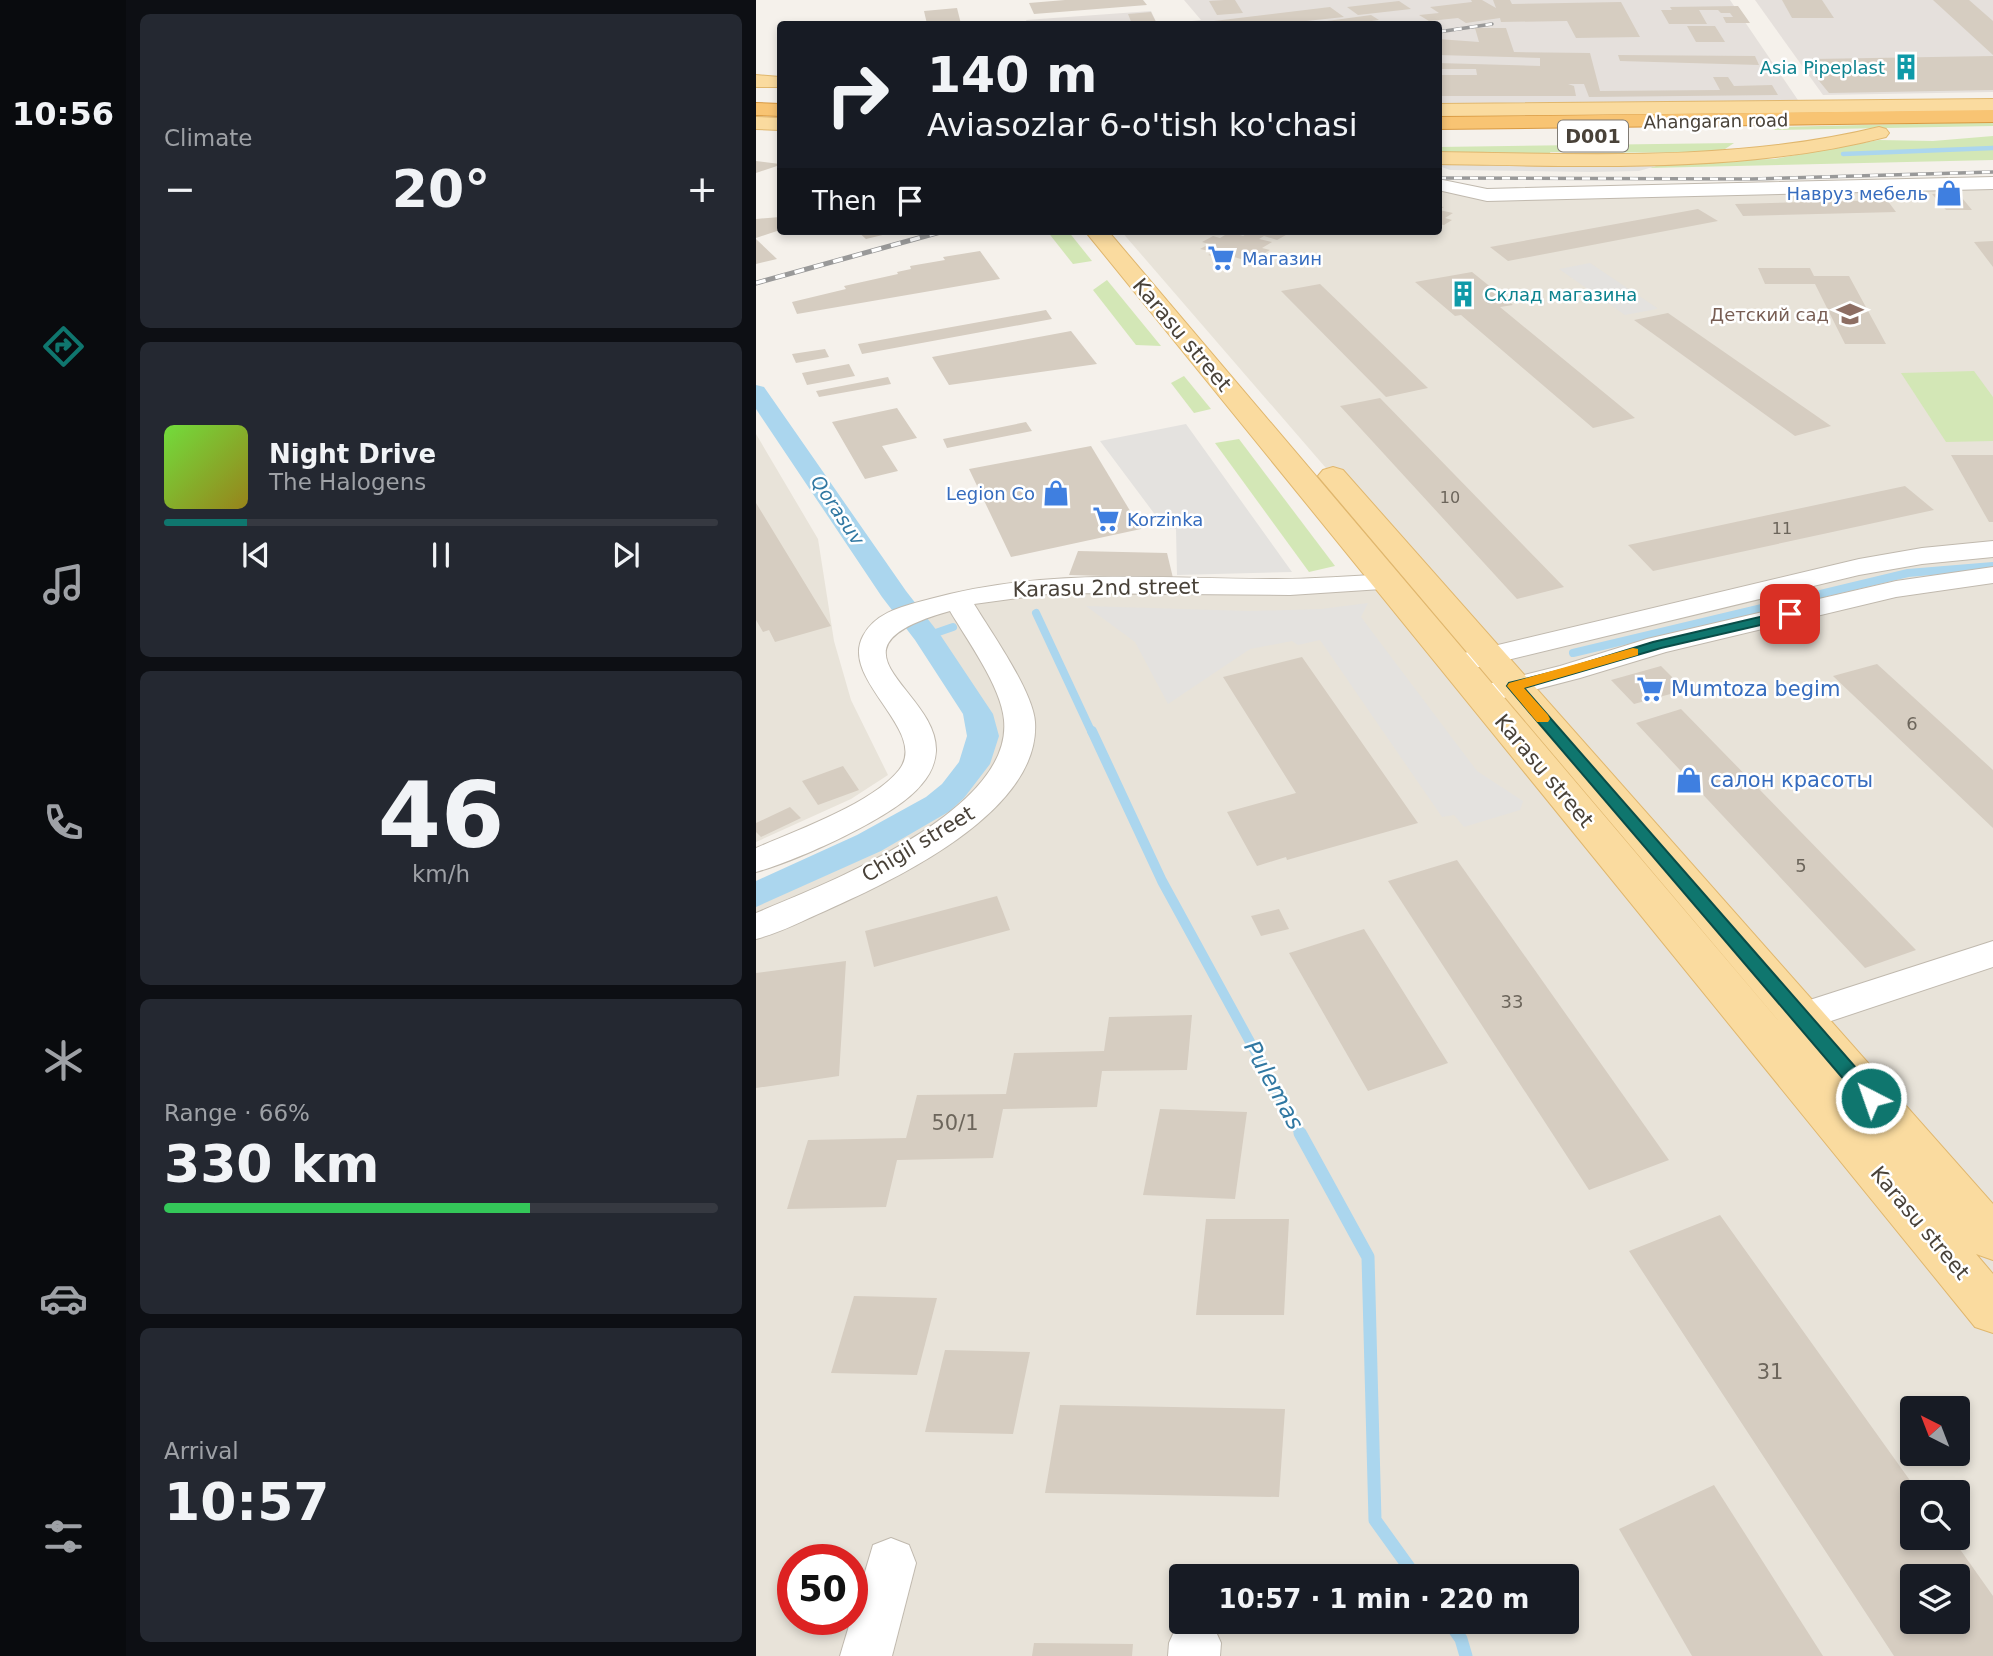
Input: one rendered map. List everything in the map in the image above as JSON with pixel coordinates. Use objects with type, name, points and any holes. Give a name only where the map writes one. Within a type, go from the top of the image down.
[{"type":"highway","points":[[756,98],[777,99]]},
{"type":"highway","points":[[756,109],[777,110]]},
{"type":"highway","name":"Ahangaran road","points":[[1442,123],[1993,116]]},
{"type":"highway","points":[[1718,121],[1747,135]]},
{"type":"highway","name":"Ahangaran road","points":[[1442,137],[1993,131]]},
{"type":"main road","points":[[756,82],[777,82]]},
{"type":"main road","name":"Ahangaran road","points":[[1442,110],[1993,106]]},
{"type":"main road","points":[[756,122],[777,124]]},
{"type":"main road","points":[[1442,158],[1703,158],[1794,152],[1879,133]]},
{"type":"main road","points":[[1703,158],[1743,149],[1751,142],[1747,135]]},
{"type":"main road","name":"Karasu street","points":[[1099,235],[1387,582],[1485,675],[1801,1017],[1993,1239]]},
{"type":"main road","name":"Karasu street","points":[[1124,235],[1485,675],[1993,1311]]},
{"type":"street","points":[[1442,185],[1487,195],[1993,183]]},
{"type":"street","points":[[1485,675],[1859,568],[1922,556],[1993,549]]},
{"type":"street","points":[[1485,675],[1570,672],[1657,645],[1896,589],[1993,575]]},
{"type":"street","name":"Karasu 2nd street","points":[[756,861],[858,814],[887,797],[915,773],[920,753],[914,724],[876,669],[872,657],[877,636],[897,618],[945,602],[1039,584],[1275,587],[1387,582]]},
{"type":"street","name":"Chigil street","points":[[756,927],[869,876],[914,852],[976,809],[1005,778],[1019,746],[1021,733],[1018,708],[945,602]]},
{"type":"street","points":[[1801,1017],[1993,954]]},
{"type":"street","points":[[866,1656],[891,1563]]},
{"type":"shaded area","points":[[1184,0],[1730,0],[1802,106],[1442,107],[1442,21],[1192,21],[1201,20]]},
{"type":"shaded area","points":[[1755,0],[1993,0],[1993,92],[1823,95]]},
{"type":"shaded area","points":[[1151,11],[1156,21],[1026,21]]},
{"type":"shaded area","points":[[1442,160],[1670,162],[1639,171],[1450,170],[1442,167]]},
{"type":"shaded area","points":[[1993,183],[1993,1656],[756,1656],[756,895],[869,843],[938,804],[953,791],[974,764],[980,751],[982,724],[923,631],[933,606],[996,590],[1387,582],[1421,578],[1124,235],[1442,235],[1442,185],[1461,191]]},
{"type":"shaded area","points":[[1590,263],[1657,309],[1625,315],[1559,269]]},
{"type":"shaded area","points":[[1186,424],[1292,572],[1177,575],[1176,529],[1165,528],[1100,441]]},
{"type":"shaded area","points":[[756,434],[818,539],[834,641],[851,700],[888,775],[851,799],[756,842]]},
{"type":"shaded area","points":[[1368,603],[1361,617],[1477,771],[1523,801],[1520,810],[1464,827],[1454,815],[1442,817],[1320,640],[1298,645],[1292,641],[1250,649],[1168,704],[1135,642],[1086,606],[1249,611],[1321,609]]},
{"type":"green space","points":[[1993,122],[1993,126],[1775,130],[1773,127]]},
{"type":"green space","points":[[1993,136],[1993,160],[1649,168],[1670,162],[1774,159],[1879,140],[1933,141]]},
{"type":"green space","points":[[1734,143],[1710,153],[1550,152],[1551,156],[1442,155],[1442,147]]},
{"type":"green space","points":[[1050,235],[1071,235],[1092,261],[1073,264]]},
{"type":"green space","points":[[1107,280],[1161,346],[1136,345],[1093,290]]},
{"type":"green space","points":[[1974,371],[1993,397],[1993,441],[1946,442],[1901,373]]},
{"type":"green space","points":[[1184,376],[1211,409],[1194,413],[1171,383]]},
{"type":"green space","points":[[1239,439],[1335,566],[1309,572],[1215,443]]},
{"type":"building","points":[[1143,0],[1147,5],[1034,14],[1029,3]]},
{"type":"building","points":[[1235,0],[1243,13],[1217,15],[1209,1]]},
{"type":"building","points":[[1471,0],[1482,0],[1496,8],[1493,0],[1510,0],[1512,4],[1621,2],[1640,37],[1576,38],[1567,21],[1501,22],[1500,18],[1466,23],[1458,18],[1429,21],[1419,15],[1439,13],[1430,7],[1472,2]]},
{"type":"building","points":[[1782,0],[1822,0],[1834,18],[1792,18]]},
{"type":"building","points":[[1933,0],[1969,0],[1993,21],[1993,55]]},
{"type":"building","points":[[1399,1],[1411,9],[1358,15],[1347,7]]},
{"type":"building","points":[[1738,6],[1750,23],[1726,23],[1723,17],[1733,17],[1730,13],[1699,10],[1707,24],[1669,24],[1661,10],[1672,10],[1670,7]]},
{"type":"building","points":[[1330,7],[1344,17],[1306,21],[1214,21]]},
{"type":"building","points":[[957,8],[960,21],[926,21],[924,11]]},
{"type":"building","points":[[1151,12],[1156,21],[1131,21],[1128,14]]},
{"type":"building","points":[[1371,15],[1379,20],[1372,21],[1327,21]]},
{"type":"building","points":[[1687,26],[1715,26],[1725,42],[1696,42]]},
{"type":"building","points":[[1475,28],[1506,28],[1514,52],[1590,53],[1600,91],[1720,90],[1713,77],[1728,77],[1734,86],[1772,85],[1778,95],[1589,97],[1584,84],[1568,84],[1574,86],[1576,96],[1442,96],[1442,75],[1477,75],[1476,69],[1442,69],[1442,63],[1540,66],[1540,58],[1442,55],[1442,39],[1479,42]]},
{"type":"building","points":[[1618,55],[1755,56],[1759,65],[1620,61]]},
{"type":"building","name":"Asia Pipeplast","points":[[1993,56],[1993,90],[1829,93],[1815,76],[1826,75],[1812,59]]},
{"type":"building","points":[[756,161],[777,164],[777,166],[756,173]]},
{"type":"building","points":[[1958,193],[1972,210],[1946,210],[1932,194]]},
{"type":"building","points":[[1887,200],[1896,212],[1743,216],[1735,204]]},
{"type":"building","points":[[1698,209],[1718,221],[1508,261],[1490,247]]},
{"type":"building","points":[[1442,211],[1453,213],[1445,218],[1452,220],[1444,225]]},
{"type":"building","points":[[777,217],[777,231],[756,238],[756,219]]},
{"type":"building","points":[[862,235],[883,235],[866,239]]},
{"type":"building","points":[[1286,235],[1277,240],[1264,236],[1259,239],[1272,242],[1262,248],[1270,250],[1259,256],[1250,254],[1241,259],[1230,256],[1224,259],[1208,255],[1214,252],[1200,249],[1209,244],[1202,242],[1213,236]]},
{"type":"building","points":[[756,239],[777,259],[756,264]]},
{"type":"building","points":[[1993,241],[1993,267],[1974,242]]},
{"type":"building","points":[[980,251],[1000,279],[797,314],[792,302],[846,289],[844,286],[898,274],[897,272],[911,269],[910,266],[945,260],[943,257]]},
{"type":"building","name":"Детский сад","points":[[1758,268],[1810,268],[1814,276],[1849,276],[1886,344],[1845,344],[1815,284],[1765,284]]},
{"type":"building","points":[[1472,272],[1513,305],[1500,307],[1635,418],[1593,428],[1461,315],[1455,316],[1415,282]]},
{"type":"building","points":[[1320,284],[1428,388],[1386,397],[1281,291]]},
{"type":"building","points":[[1046,310],[1052,319],[862,354],[858,344]]},
{"type":"building","points":[[1668,313],[1831,426],[1795,436],[1634,320]]},
{"type":"building","points":[[1071,331],[1097,364],[949,385],[932,357]]},
{"type":"building","points":[[825,349],[829,357],[796,363],[792,354]]},
{"type":"building","points":[[849,364],[855,376],[807,385],[802,373]]},
{"type":"building","points":[[888,377],[891,384],[819,397],[816,391]]},
{"type":"building","points":[[1380,398],[1564,587],[1517,599],[1340,406]]},
{"type":"building","points":[[897,408],[917,438],[882,446],[898,471],[865,479],[832,422]]},
{"type":"building","points":[[1026,422],[1032,431],[947,448],[943,439]]},
{"type":"building","points":[[1091,446],[1141,529],[1011,557],[969,469]]},
{"type":"building","points":[[1951,455],[1993,455],[1993,522],[1989,522]]},
{"type":"building","points":[[1905,486],[1934,510],[1653,571],[1628,545]]},
{"type":"building","points":[[756,503],[831,626],[775,642],[769,630],[763,632],[756,620]]},
{"type":"building","points":[[1078,551],[1167,553],[1173,578],[1069,575]]},
{"type":"building","points":[[1302,657],[1418,823],[1257,866],[1227,812],[1296,793],[1223,677]]},
{"type":"building","points":[[1877,664],[1993,770],[1993,828],[1833,676]]},
{"type":"building","points":[[1661,666],[1685,690],[1634,704],[1611,680]]},
{"type":"building","points":[[1681,709],[1916,950],[1865,968],[1636,723]]},
{"type":"building","points":[[843,766],[859,790],[818,805],[802,781]]},
{"type":"building","points":[[790,807],[801,818],[761,837],[756,832],[756,823]]},
{"type":"building","points":[[1457,860],[1669,1160],[1589,1190],[1388,881]]},
{"type":"building","points":[[997,896],[1010,930],[874,967],[865,931]]},
{"type":"building","points":[[1279,909],[1289,929],[1261,936],[1251,916]]},
{"type":"building","points":[[1364,929],[1448,1063],[1368,1091],[1289,953]]},
{"type":"building","points":[[846,961],[839,1076],[756,1088],[756,973]]},
{"type":"building","points":[[1192,1015],[1187,1070],[1102,1071],[1097,1107],[1003,1109],[993,1158],[897,1160],[886,1207],[787,1209],[808,1140],[906,1138],[917,1095],[1006,1094],[1014,1053],[1104,1051],[1109,1017]]},
{"type":"building","points":[[1160,1109],[1247,1112],[1235,1199],[1143,1195]]},
{"type":"building","points":[[1720,1215],[1910,1480],[1900,1480],[1900,1550],[1960,1550],[1993,1596],[1993,1656],[1894,1656],[1629,1251]]},
{"type":"building","points":[[1206,1219],[1289,1219],[1284,1315],[1196,1315]]},
{"type":"building","points":[[854,1296],[937,1298],[917,1375],[831,1373]]},
{"type":"building","points":[[945,1350],[1030,1352],[1013,1434],[925,1432]]},
{"type":"building","points":[[1060,1405],[1285,1409],[1279,1497],[1045,1493]]},
{"type":"building","points":[[1714,1485],[1823,1656],[1692,1656],[1619,1529]]},
{"type":"building","points":[[1034,1643],[1133,1644],[1132,1656],[1032,1656]]},
{"type":"waterway","points":[[1843,154],[1993,148]]},
{"type":"waterway","name":"Qorasuv","points":[[756,392],[896,597],[927,636],[978,714],[983,736],[974,764],[953,791],[938,804],[869,843],[756,895]]},
{"type":"waterway","points":[[1573,653],[1908,573],[1993,566]]},
{"type":"waterway","name":"Pulemas","points":[[1036,613],[1092,733]]},
{"type":"waterway","points":[[927,636],[953,627]]},
{"type":"waterway","name":"Pulemas","points":[[1092,731],[1162,881],[1301,1135]]},
{"type":"waterway","name":"Pulemas","points":[[1300,1133],[1368,1257],[1375,1520],[1407,1564]]},
{"type":"waterway","name":"Pulemas","points":[[1457,1634],[1466,1656]]},
{"type":"railway","points":[[1442,31],[1492,24]]},
{"type":"railway","points":[[1442,178],[1752,179],[1993,172]]},
{"type":"railway","points":[[756,283],[930,235]]},
{"type":"slow traffic","points":[[1543,719],[1514,686],[1633,652]]},
{"type":"place","name":"Asia Pipeplast","points":[[1906,67]]},
{"type":"place","name":"Навруз мебель","points":[[1949,193]]},
{"type":"place","name":"Магазин","points":[[1221,258]]},
{"type":"place","name":"Склад магазина","points":[[1463,294]]},
{"type":"place","name":"Детский сад","points":[[1850,314]]},
{"type":"place","name":"Legion Co","points":[[1056,493]]},
{"type":"place","name":"Korzinka","points":[[1106,519]]},
{"type":"place","name":"Mumtoza begim","points":[[1650,689]]},
{"type":"place","name":"салон красоты","points":[[1689,780]]},
{"type":"route","points":[[1790,614],[1657,645],[1514,686],[1871,1098]]}]
